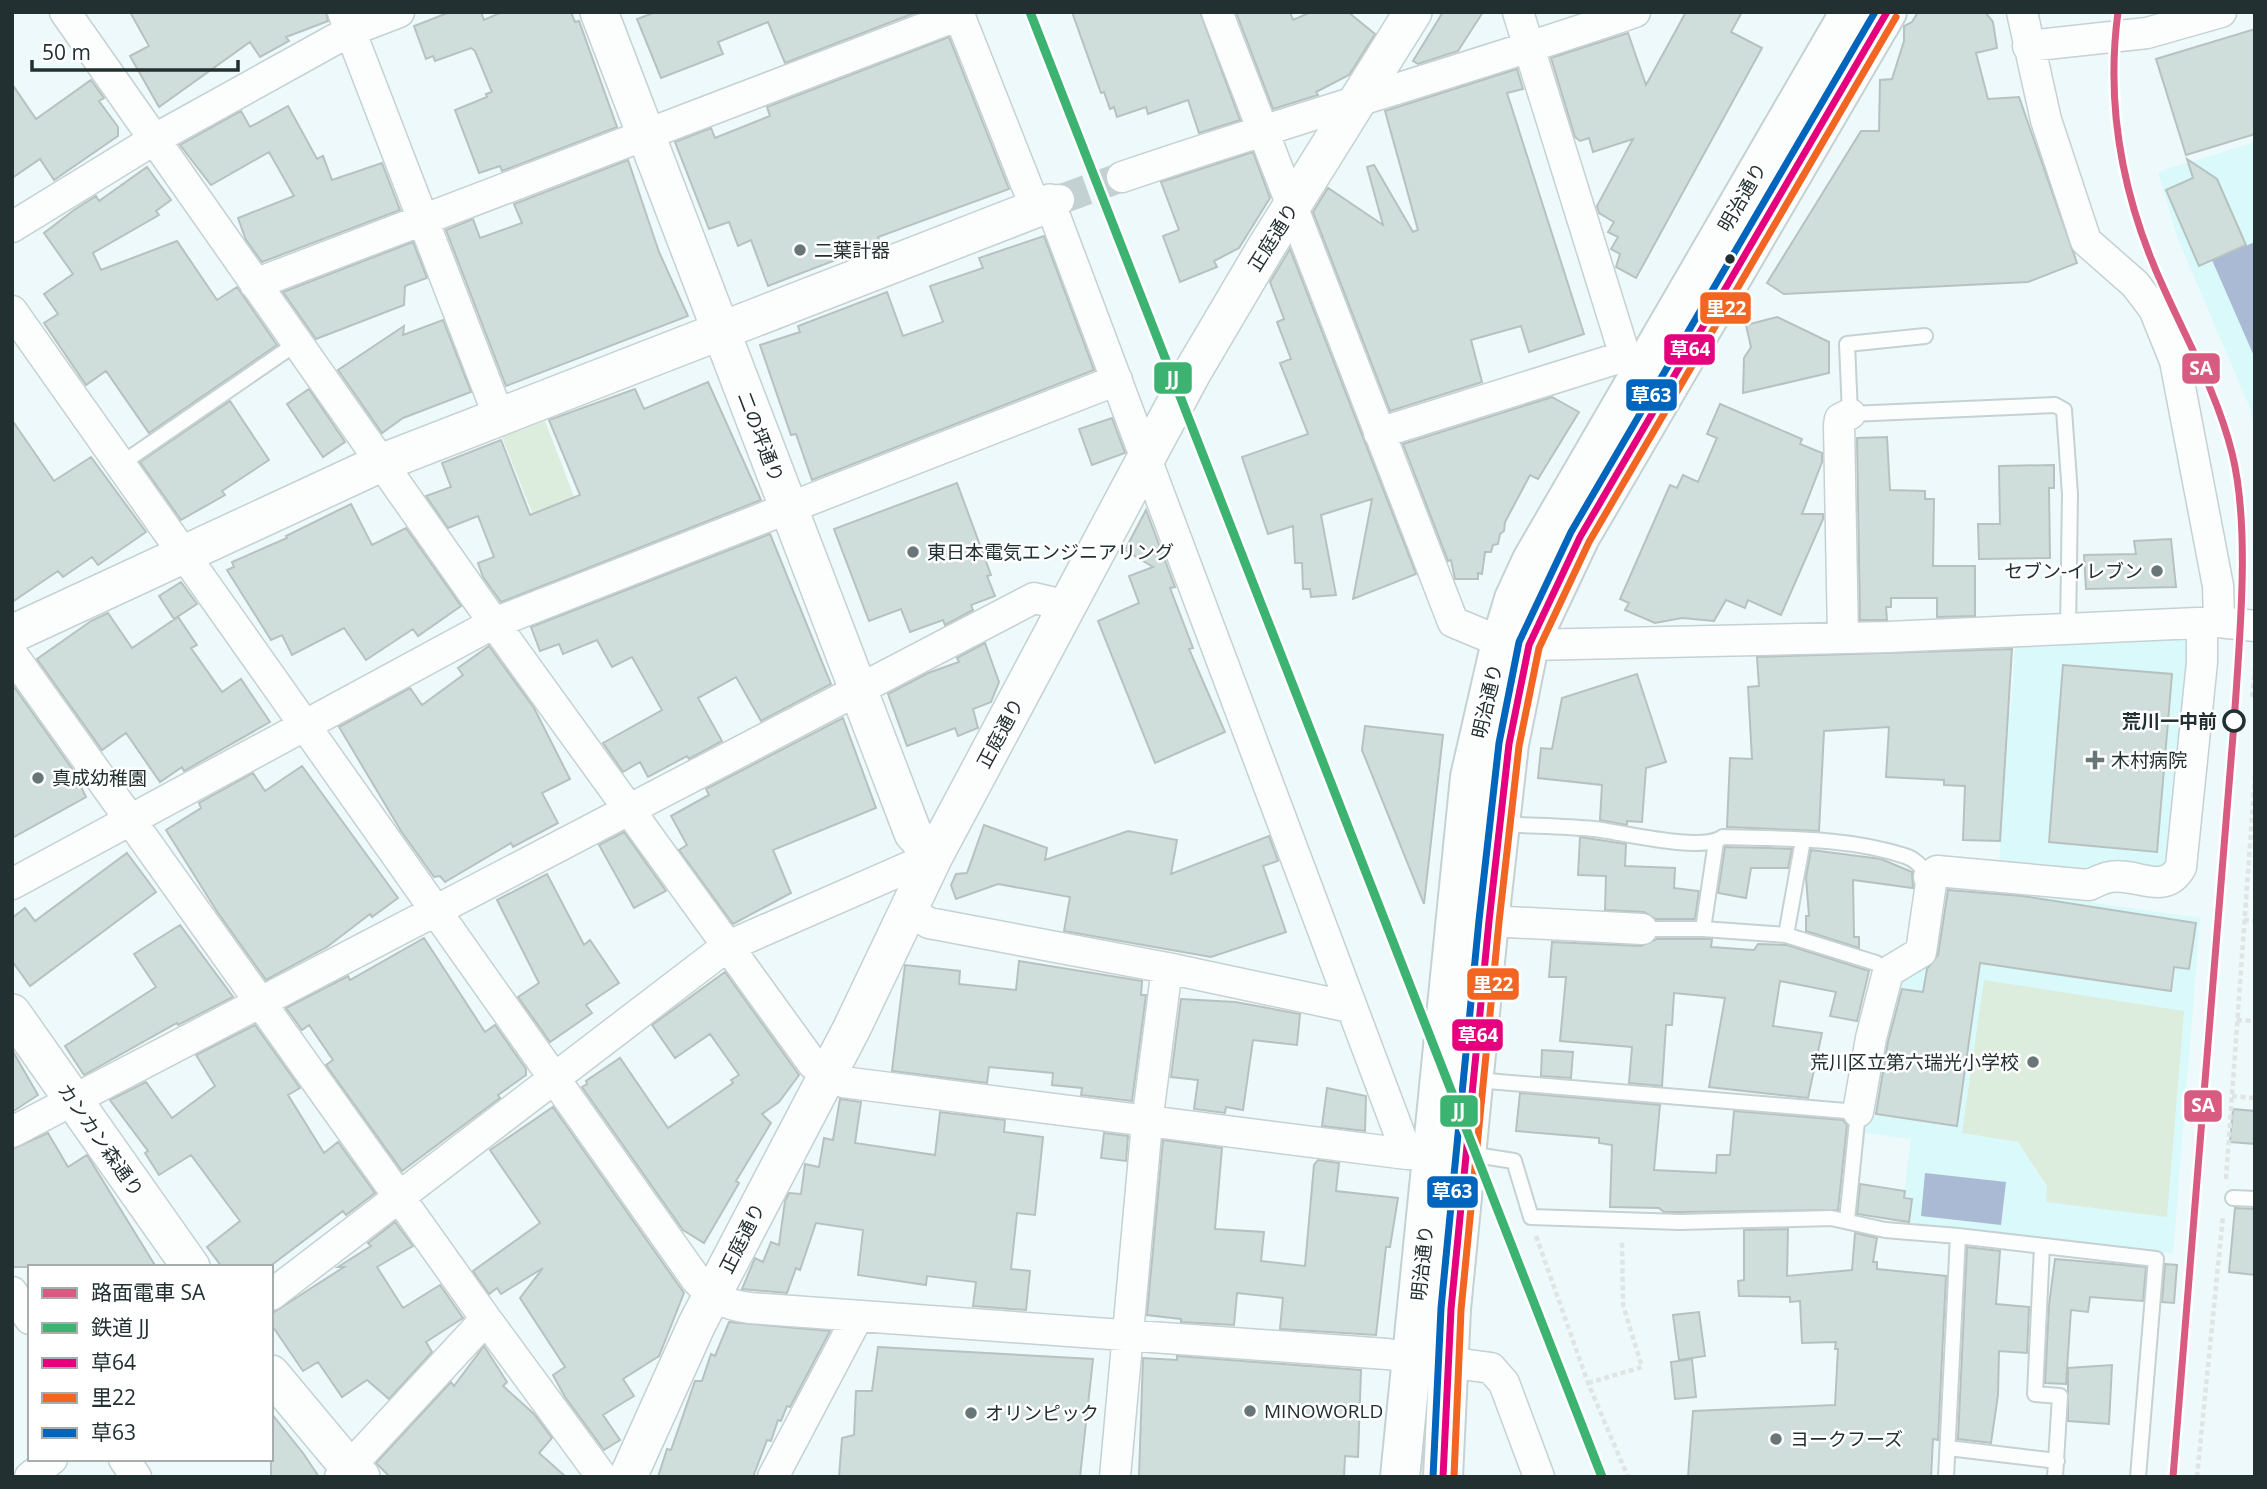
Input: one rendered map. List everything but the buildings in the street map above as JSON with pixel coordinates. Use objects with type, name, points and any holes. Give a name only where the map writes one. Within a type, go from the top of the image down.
[{"type":"main road","name":"明治通り","points":[[1443,1477],[1430,1359],[1435,1154],[1470,777],[1515,643],[1580,537],[1646,368],[1850,12]]},
{"type":"main road","name":"明治通り","points":[[1646,368],[1887,12]]},
{"type":"main road","name":"明治通り","points":[[1435,1154],[1474,1080],[1510,734],[1515,643]]},
{"type":"main road","name":"明治通り","points":[[1400,1477],[1430,1359]]},
{"type":"street","points":[[65,12],[494,623],[813,1064],[843,1082],[1147,1123],[1435,1154]]},
{"type":"street","points":[[12,227],[347,22],[399,12]]},
{"type":"street","name":"二の坪通り","points":[[599,12],[913,832],[934,856]]},
{"type":"street","points":[[1217,12],[1453,622],[1515,643],[1843,638],[2211,622],[2255,626]]},
{"type":"street","name":"正庭通り","points":[[628,1477],[712,1296],[827,1074],[934,856],[1193,371],[1357,99],[1413,12]]},
{"type":"street","points":[[1379,433],[1646,368],[1518,12]]},
{"type":"street","points":[[1122,177],[1261,129],[1529,48],[1635,12]]},
{"type":"street","points":[[1858,1111],[1871,1038],[1888,972],[1921,952],[1931,883],[1929,877],[1937,871],[2089,885],[2111,876],[2158,883],[2168,882],[2181,867],[2202,662],[2218,586],[2175,361],[2154,309],[2135,284],[2086,241],[2046,120],[2022,12]]},
{"type":"street","points":[[2028,46],[2147,33],[2221,12]]},
{"type":"street","points":[[255,284],[959,14],[1049,204],[1147,457],[1350,1007],[1435,1154]]},
{"type":"street","points":[[347,22],[499,417]]},
{"type":"street","points":[[12,634],[381,463],[1049,204]]},
{"type":"street","points":[[12,310],[433,911],[556,1077],[696,1279],[712,1296],[730,1306],[1430,1359],[1491,1368],[1503,1382],[1539,1477]]},
{"type":"street","points":[[12,884],[494,623],[1117,380]]},
{"type":"street","points":[[1843,638],[1839,425],[1840,419],[1850,414]]},
{"type":"street","points":[[12,1132],[74,1102],[260,1001],[1034,598],[1068,606]]},
{"type":"street","points":[[12,654],[485,1319],[602,1477]]},
{"type":"street","points":[[273,1294],[726,947],[934,856]]},
{"type":"street","points":[[908,911],[929,923],[1167,968],[1350,1007]]},
{"type":"street","points":[[1489,921],[1642,929]]},
{"type":"street","points":[[1115,1477],[1147,1123],[1167,968]]},
{"type":"street","name":"カンカン森通り","points":[[12,1013],[190,1265]]},
{"type":"street","points":[[12,1293],[28,1316]]},
{"type":"street","points":[[773,1477],[858,1316]]},
{"type":"street","points":[[273,1377],[349,1473],[485,1319]]},
{"type":"street","points":[[30,1477],[50,1461]]},
{"type":"street","points":[[125,1461],[136,1477]]},
{"type":"lane","points":[[1925,336],[1847,344],[1850,414],[2055,405],[2064,410],[2070,494],[2068,630]]},
{"type":"lane","points":[[121,464],[297,343]]},
{"type":"lane","points":[[1499,824],[1594,829],[1690,842],[1716,842],[1723,836],[1803,840],[1907,856],[1919,864],[1929,877]]},
{"type":"lane","points":[[1786,935],[1803,840]]},
{"type":"lane","points":[[1703,929],[1716,842]]},
{"type":"lane","points":[[1642,929],[1703,929],[1786,935],[1876,963],[1888,972]]},
{"type":"lane","points":[[1474,1080],[1858,1111],[1847,1220]]},
{"type":"lane","points":[[1435,1154],[1514,1161],[1531,1217],[1680,1222],[1847,1220],[1860,1226],[1885,1230],[2156,1259],[2138,1477]]},
{"type":"lane","points":[[2230,1191],[2255,1199]]},
{"type":"lane","points":[[1945,1477],[1958,1236]]},
{"type":"lane","points":[[2042,1246],[2035,1394],[2060,1396],[2055,1477]]},
{"type":"lane","points":[[1948,1448],[2057,1461]]},
{"type":"path","points":[[2252,696],[2255,669]]},
{"type":"path","points":[[2230,1191],[2232,1096],[2255,775]]},
{"type":"path","points":[[2244,920],[2255,921]]},
{"type":"path","points":[[2237,1020],[2255,1021]]},
{"type":"path","points":[[2232,1096],[2255,1098]]},
{"type":"path","points":[[2197,1477],[2224,1211]]},
{"type":"path","points":[[1588,1383],[1642,1367],[1623,1305],[1622,1218]]},
{"type":"path","points":[[1533,1229],[1588,1383],[1628,1477]]},
{"type":"shaded area","points":[[2255,142],[2255,435],[2250,408],[2178,239],[2158,172]]},
{"type":"shaded area","points":[[2255,242],[2255,356],[2254,356],[2212,260]]},
{"type":"shaded area","name":"木村病院","points":[[2191,639],[2173,868],[2086,875],[1999,868],[2007,709],[2011,709],[2015,646]]},
{"type":"shaded area","name":"荒川区立第六瑞光小学校","points":[[1941,881],[2200,918],[2173,1254],[1900,1223],[1911,1139],[1865,1133],[1888,990]]},
{"type":"shaded area","points":[[1925,1173],[2006,1182],[2001,1225],[1921,1216]]},
{"type":"green space","points":[[545,421],[575,499],[533,515],[502,437]]},
{"type":"green space","points":[[1984,980],[2184,1011],[2167,1217],[2046,1202],[2047,1186],[2018,1142],[1962,1133]]},
{"type":"tunnel","points":[[1059,200],[1122,177]]},
{"type":"tram line","name":"SA","points":[[2118,12],[2114,84],[2116,120],[2129,190],[2151,258],[2219,411],[2232,453],[2241,516],[2241,622],[2234,723],[2173,1477]]},
{"type":"rail line","name":"JJ","points":[[1030,12],[1602,1477]]},
{"type":"transit line","name":"草63","points":[[1433,1477],[1441,1308],[1479,920],[1499,743],[1519,642],[1571,532],[1875,12]]},
{"type":"transit line","name":"草64","points":[[1443,1477],[1451,1309],[1489,921],[1509,744],[1529,645],[1580,537],[1887,12]]},
{"type":"transit line","name":"里22","points":[[1454,1477],[1461,1310],[1499,922],[1519,746],[1539,648],[1589,542],[1896,17]]},
{"type":"place","name":"二葉計器","points":[[800,250]]},
{"type":"place","name":"東日本電気エンジニアリング","points":[[913,552]]},
{"type":"place","name":"セブン-イレブン","points":[[2157,571]]},
{"type":"place","name":"荒川一中前","points":[[2234,721]]},
{"type":"place","name":"木村病院","points":[[2095,760]]},
{"type":"place","name":"真成幼稚園","points":[[38,778]]},
{"type":"place","name":"荒川区立第六瑞光小学校","points":[[2033,1062]]},
{"type":"place","name":"MINOWORLD","points":[[1250,1411]]},
{"type":"place","name":"オリンピック","points":[[971,1413]]},
{"type":"place","name":"ヨークフーズ","points":[[1776,1439]]}]
